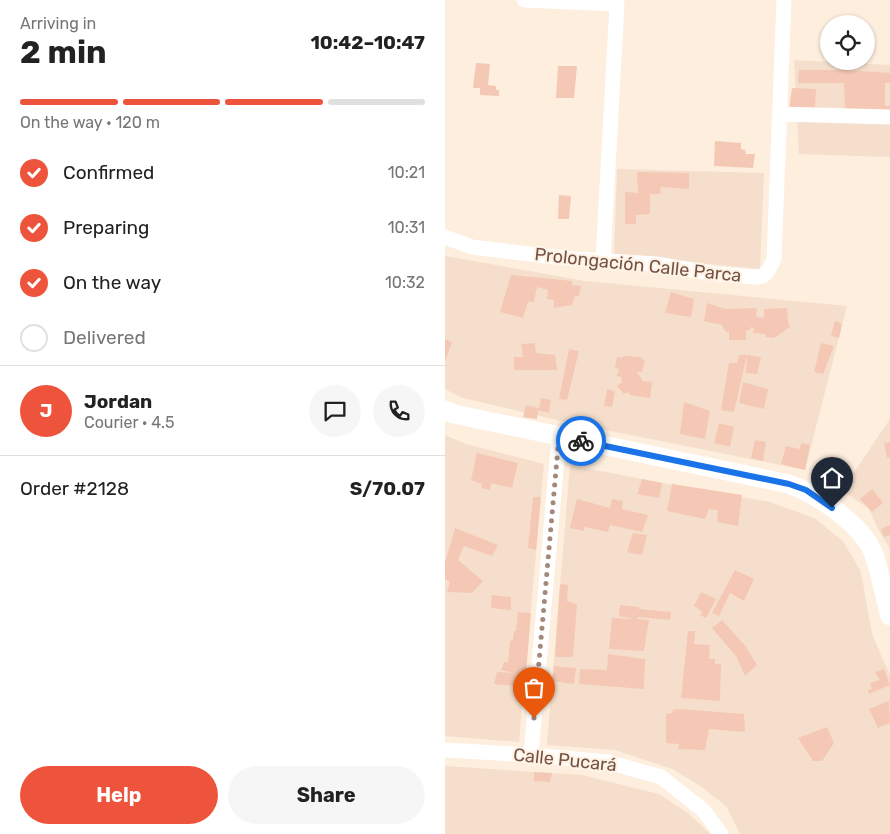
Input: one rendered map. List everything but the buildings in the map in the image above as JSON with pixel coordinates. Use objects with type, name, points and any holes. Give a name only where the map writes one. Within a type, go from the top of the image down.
[{"type":"street","points":[[523,0],[617,4],[603,260]]},
{"type":"street","name":"Prolongación Calle Parca","points":[[445,237],[471,247],[562,258],[655,264],[716,274],[763,276],[768,272],[774,259],[783,0]]},
{"type":"street","points":[[779,114],[890,117]]},
{"type":"street","points":[[445,410],[454,414],[780,482],[806,490],[855,527],[874,554],[890,616]]},
{"type":"street","points":[[531,755],[559,436]]},
{"type":"street","name":"Calle Pucará","points":[[445,750],[608,762],[661,777],[703,810],[721,834]]},
{"type":"shaded area","points":[[794,60],[820,61],[820,70],[875,70],[875,64],[890,65],[890,157],[799,154]]},
{"type":"shaded area","points":[[617,169],[764,173],[760,269],[614,255]]},
{"type":"shaded area","points":[[445,256],[585,281],[847,306],[805,470],[561,421],[463,398],[445,389]]},
{"type":"shaded area","points":[[890,419],[890,549],[869,509],[842,490]]},
{"type":"shaded area","points":[[445,435],[466,444],[544,464],[519,742],[445,736]]},
{"type":"shaded area","points":[[570,465],[770,502],[814,518],[843,541],[861,572],[872,634],[890,675],[890,834],[740,834],[726,806],[699,785],[672,769],[615,750],[547,745]]},
{"type":"shaded area","points":[[445,766],[582,775],[659,794],[688,813],[710,834],[445,834]]},
{"type":"way so far","points":[[534,718],[559,436],[581,441]]},
{"type":"route","points":[[581,441],[789,484],[806,490],[832,508]]}]
